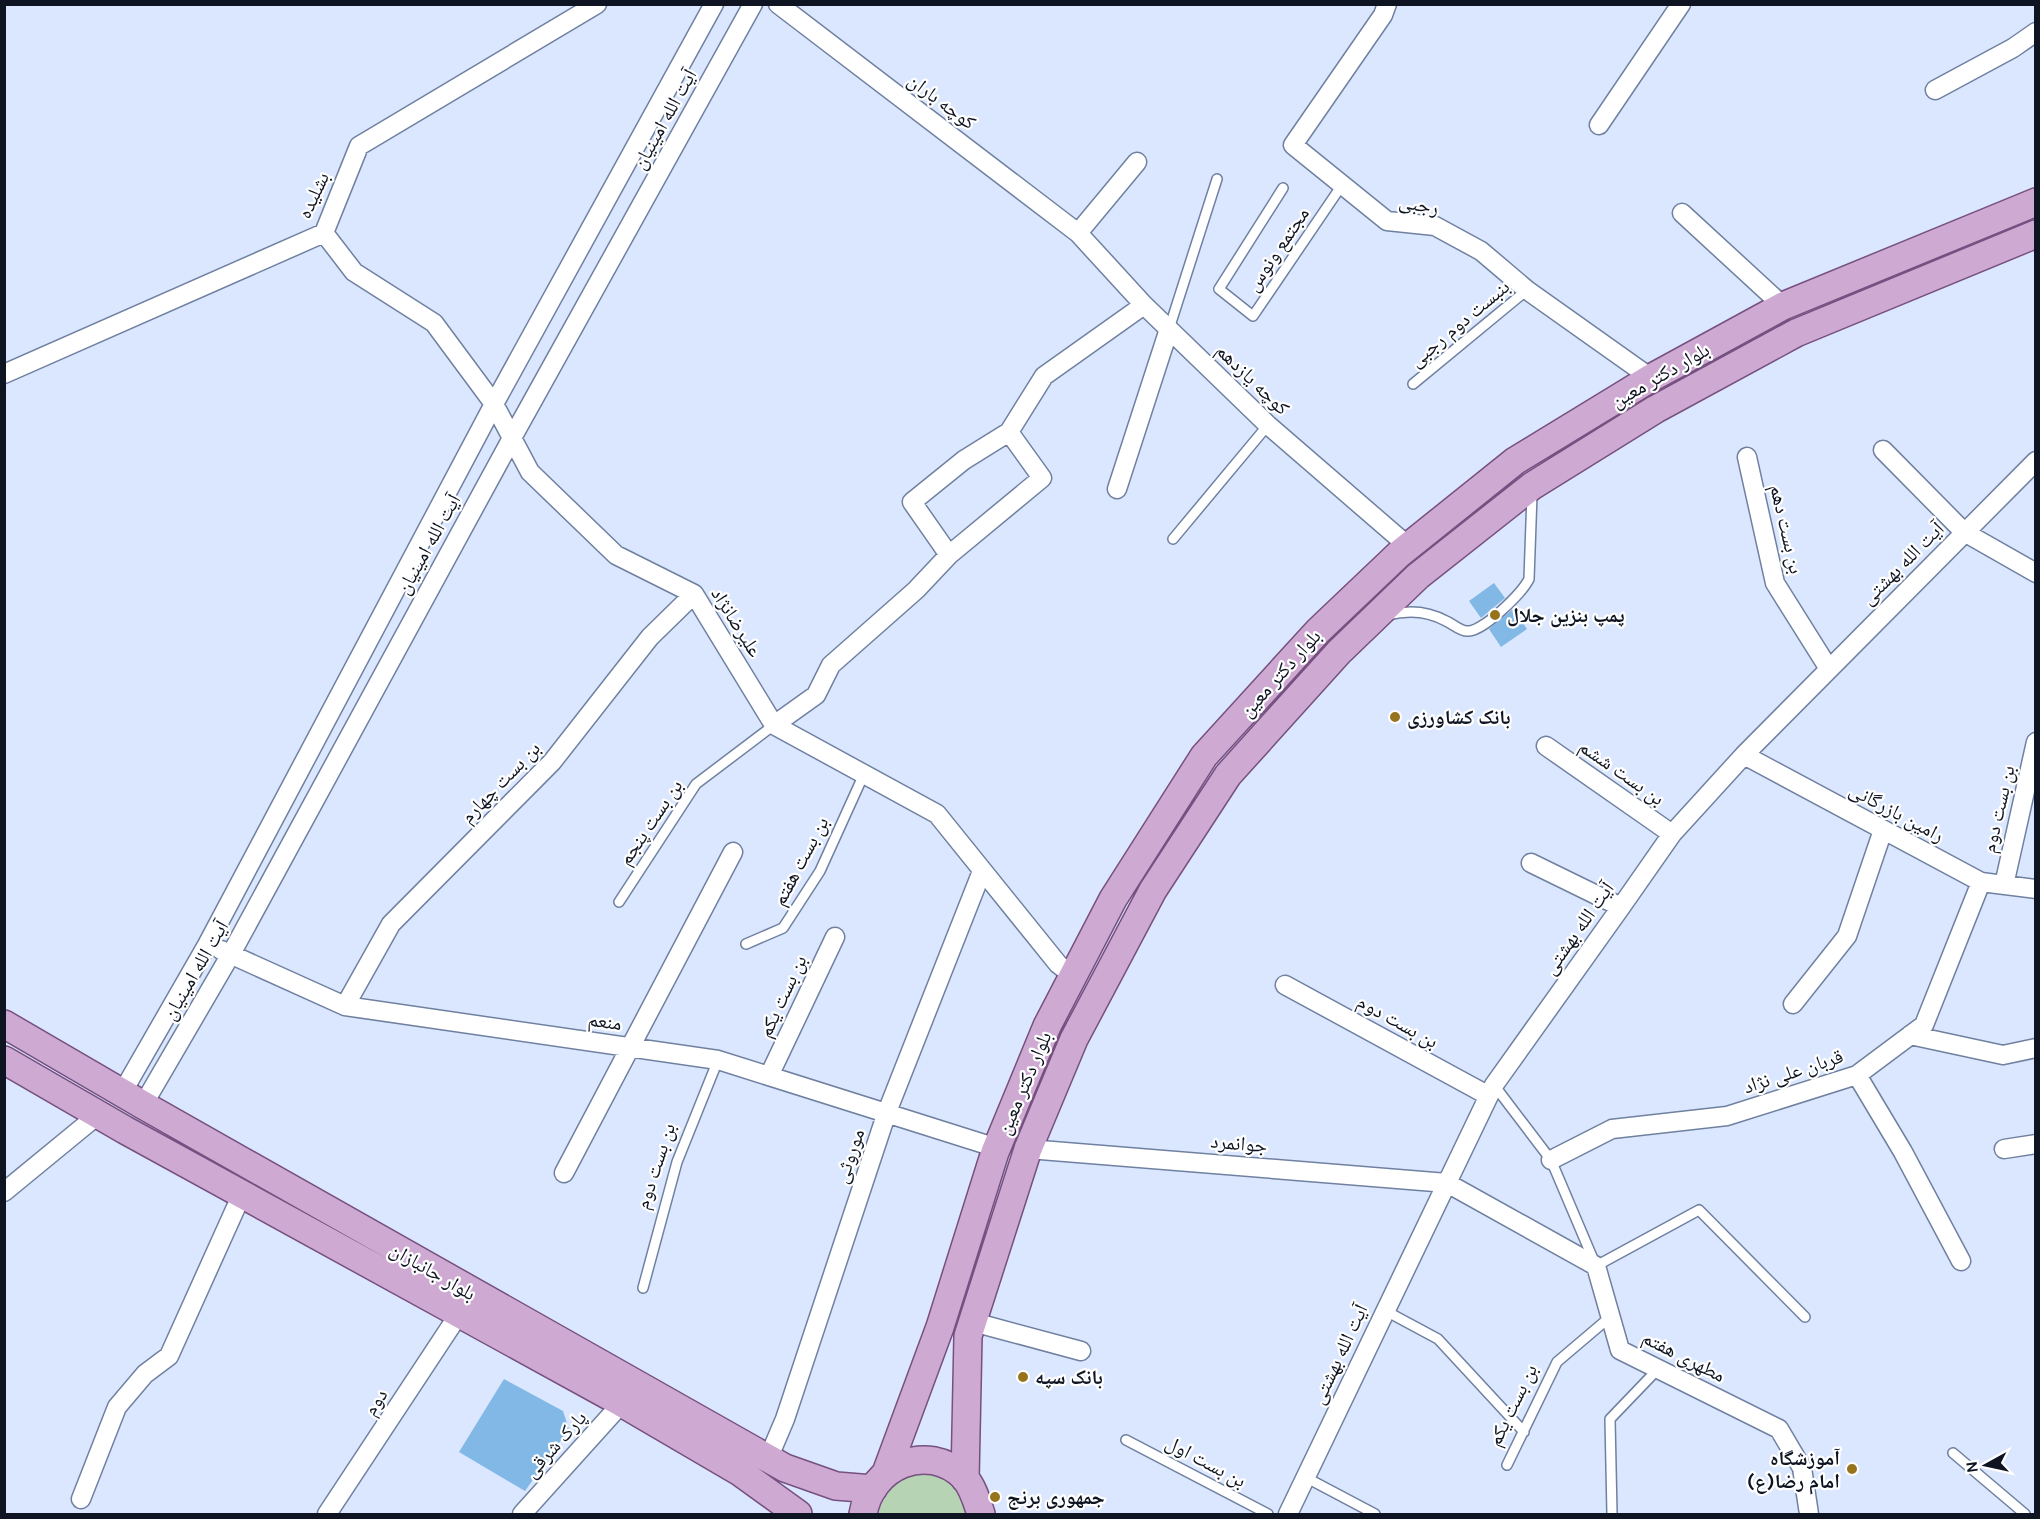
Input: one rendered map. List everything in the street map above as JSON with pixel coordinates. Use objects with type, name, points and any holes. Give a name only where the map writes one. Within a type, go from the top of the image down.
[{"type":"main road","name":"بلوار دکتر معین","points":[[863,1515],[879,1481],[940,1327],[997,1148],[1072,975],[1113,899],[1204,756],[1318,631],[1408,546],[1515,461],[1651,378],[1783,306],[2036,202]]},
{"type":"main road","name":"بلوار دکتر معین","points":[[965,1479],[968,1336],[1028,1149],[1074,1039],[1153,890],[1228,775],[1339,652],[1418,576],[1532,486],[1656,409],[1796,333],[2036,234]]},
{"type":"main road","name":"بلوار جانبازان","points":[[4,1024],[629,1394],[798,1515]]},
{"type":"main road","name":"بلوار جانبازان","points":[[4,1059],[459,1314],[785,1468],[836,1486],[879,1481]]},
{"type":"main road","points":[[879,1481],[905,1461],[927,1459],[948,1465],[965,1479],[976,1497],[981,1515]]},
{"type":"street","name":"بشلیده","points":[[4,374],[324,233],[359,146],[597,4]]},
{"type":"street","name":"آیت الله امینیان","points":[[132,1099],[207,945],[494,404],[714,4]]},
{"type":"street","name":"آیت الله امینیان","points":[[132,1099],[231,954],[512,438],[753,4]]},
{"type":"street","name":"کوچه باران","points":[[778,4],[1078,233]]},
{"type":"street","name":"رجبی","points":[[1387,4],[1383,15],[1293,145],[1388,221],[1435,226],[1481,251],[1527,290],[1651,378]]},
{"type":"street","points":[[1599,125],[1681,4]]},
{"type":"street","points":[[1935,90],[2013,48],[2036,32]]},
{"type":"street","points":[[1078,233],[1137,162]]},
{"type":"street","points":[[1682,213],[1783,306]]},
{"type":"street","name":"علیرضانژاد","points":[[324,233],[354,272],[434,323],[494,404],[530,472],[616,555],[694,594],[774,725]]},
{"type":"street","name":"کوچه یازدهم","points":[[1078,233],[1144,305],[1268,425],[1408,546]]},
{"type":"street","points":[[949,555],[912,502],[964,460],[1010,432],[1044,376],[1144,305]]},
{"type":"street","points":[[1117,489],[1169,329]]},
{"type":"street","points":[[1010,432],[1042,478],[949,555],[916,590],[831,664],[816,695],[774,725],[938,814],[982,872],[1058,964],[1072,975]]},
{"type":"street","points":[[1884,450],[1963,530],[2036,573]]},
{"type":"street","name":"بن بست دهم","points":[[1747,457],[1774,583],[1829,669]]},
{"type":"street","name":"آیت الله بهشتی","points":[[1288,1515],[1384,1310],[1492,1091],[1672,834],[1744,755],[1963,530],[2036,461]]},
{"type":"street","name":"بن بست چهارم","points":[[345,1006],[391,924],[552,762],[650,637],[694,594]]},
{"type":"street","name":"بن بست دوم","points":[[2004,885],[2036,742]]},
{"type":"street","name":"بن بست ششم","points":[[1546,746],[1672,834]]},
{"type":"street","name":"رامین بازرگانی","points":[[1744,755],[1981,882],[2036,889]]},
{"type":"street","points":[[1793,1004],[1847,936],[1883,830]]},
{"type":"street","points":[[564,1173],[733,852]]},
{"type":"street","points":[[1531,862],[1621,907]]},
{"type":"street","name":"موروثی","points":[[768,1459],[788,1407],[887,1112],[982,872]]},
{"type":"street","name":"قربان علی نژاد","points":[[1551,1160],[1612,1129],[1727,1116],[1857,1075],[1924,1025],[1981,882]]},
{"type":"street","name":"بن بست یکم","points":[[769,1076],[835,937]]},
{"type":"street","name":"منعم","points":[[207,945],[345,1006],[718,1060],[997,1148]]},
{"type":"street","name":"بن بست دوم","points":[[1286,985],[1492,1091]]},
{"type":"street","points":[[1910,1035],[2003,1055],[2036,1048]]},
{"type":"street","points":[[1857,1075],[1903,1152],[1961,1261]]},
{"type":"street","points":[[4,1192],[99,1114]]},
{"type":"street","points":[[2004,1149],[2036,1144]]},
{"type":"street","name":"جوانمرد","points":[[1028,1149],[1446,1183]]},
{"type":"street","points":[[1446,1183],[1596,1266]]},
{"type":"street","points":[[81,1499],[117,1407],[145,1374],[169,1356],[242,1194]]},
{"type":"street","name":"مطهری هفتم","points":[[1596,1266],[1620,1350],[1779,1429],[1802,1468],[1809,1515]]},
{"type":"street","name":"دوم","points":[[327,1515],[459,1314]]},
{"type":"street","points":[[973,1322],[1081,1351]]},
{"type":"street","name":"پارک شرقی","points":[[522,1515],[629,1394]]},
{"type":"lane","points":[[1169,329],[1217,179]]},
{"type":"lane","name":"مجتمع ونوس","points":[[1283,188],[1219,289],[1253,316],[1342,185]]},
{"type":"lane","name":"بنبست دوم رجبی","points":[[1413,384],[1527,290]]},
{"type":"lane","points":[[1173,539],[1268,425]]},
{"type":"lane","points":[[1374,619],[1400,612],[1422,612],[1445,620],[1465,632],[1475,631],[1495,615],[1523,591],[1529,579],[1532,486]]},
{"type":"lane","name":"بن بست پنجم","points":[[619,902],[696,784],[774,725]]},
{"type":"lane","name":"بن بست هفتم","points":[[746,944],[783,928],[820,871],[864,774]]},
{"type":"lane","name":"بن بست دوم","points":[[643,1288],[677,1162],[718,1060]]},
{"type":"lane","points":[[1492,1091],[1551,1160],[1596,1266],[1699,1210],[1805,1317]]},
{"type":"lane","points":[[1384,1310],[1438,1339],[1524,1432]]},
{"type":"lane","name":"بن بست یکم","points":[[1508,1466],[1557,1362],[1611,1317]]},
{"type":"lane","points":[[1612,1515],[1610,1419],[1658,1369]]},
{"type":"lane","name":"بن بست اول","points":[[1126,1440],[1268,1515]]},
{"type":"lane","points":[[1953,1453],[2025,1515]]},
{"type":"lane","points":[[1305,1477],[1375,1515]]},
{"type":"green space","points":[[916,1470],[939,1474],[952,1481],[961,1493],[969,1514],[876,1514],[894,1482]]},
{"type":"building","points":[[1494,583],[1505,598],[1481,618],[1469,601]]},
{"type":"building","points":[[1513,609],[1527,629],[1501,647],[1489,629]]},
{"type":"building","points":[[504,1379],[563,1411],[569,1429],[525,1491],[459,1452]]},
{"type":"place","name":"پمپ بنزین جلال","points":[[1495,615]]},
{"type":"place","name":"بانک کشاورزی","points":[[1395,717]]},
{"type":"place","name":"بانک سپه","points":[[1023,1377]]},
{"type":"place","name":"آموزشگاه امام رضا(ع)","points":[[1852,1469]]},
{"type":"place","name":"جمهوری برنج","points":[[995,1497]]}]
